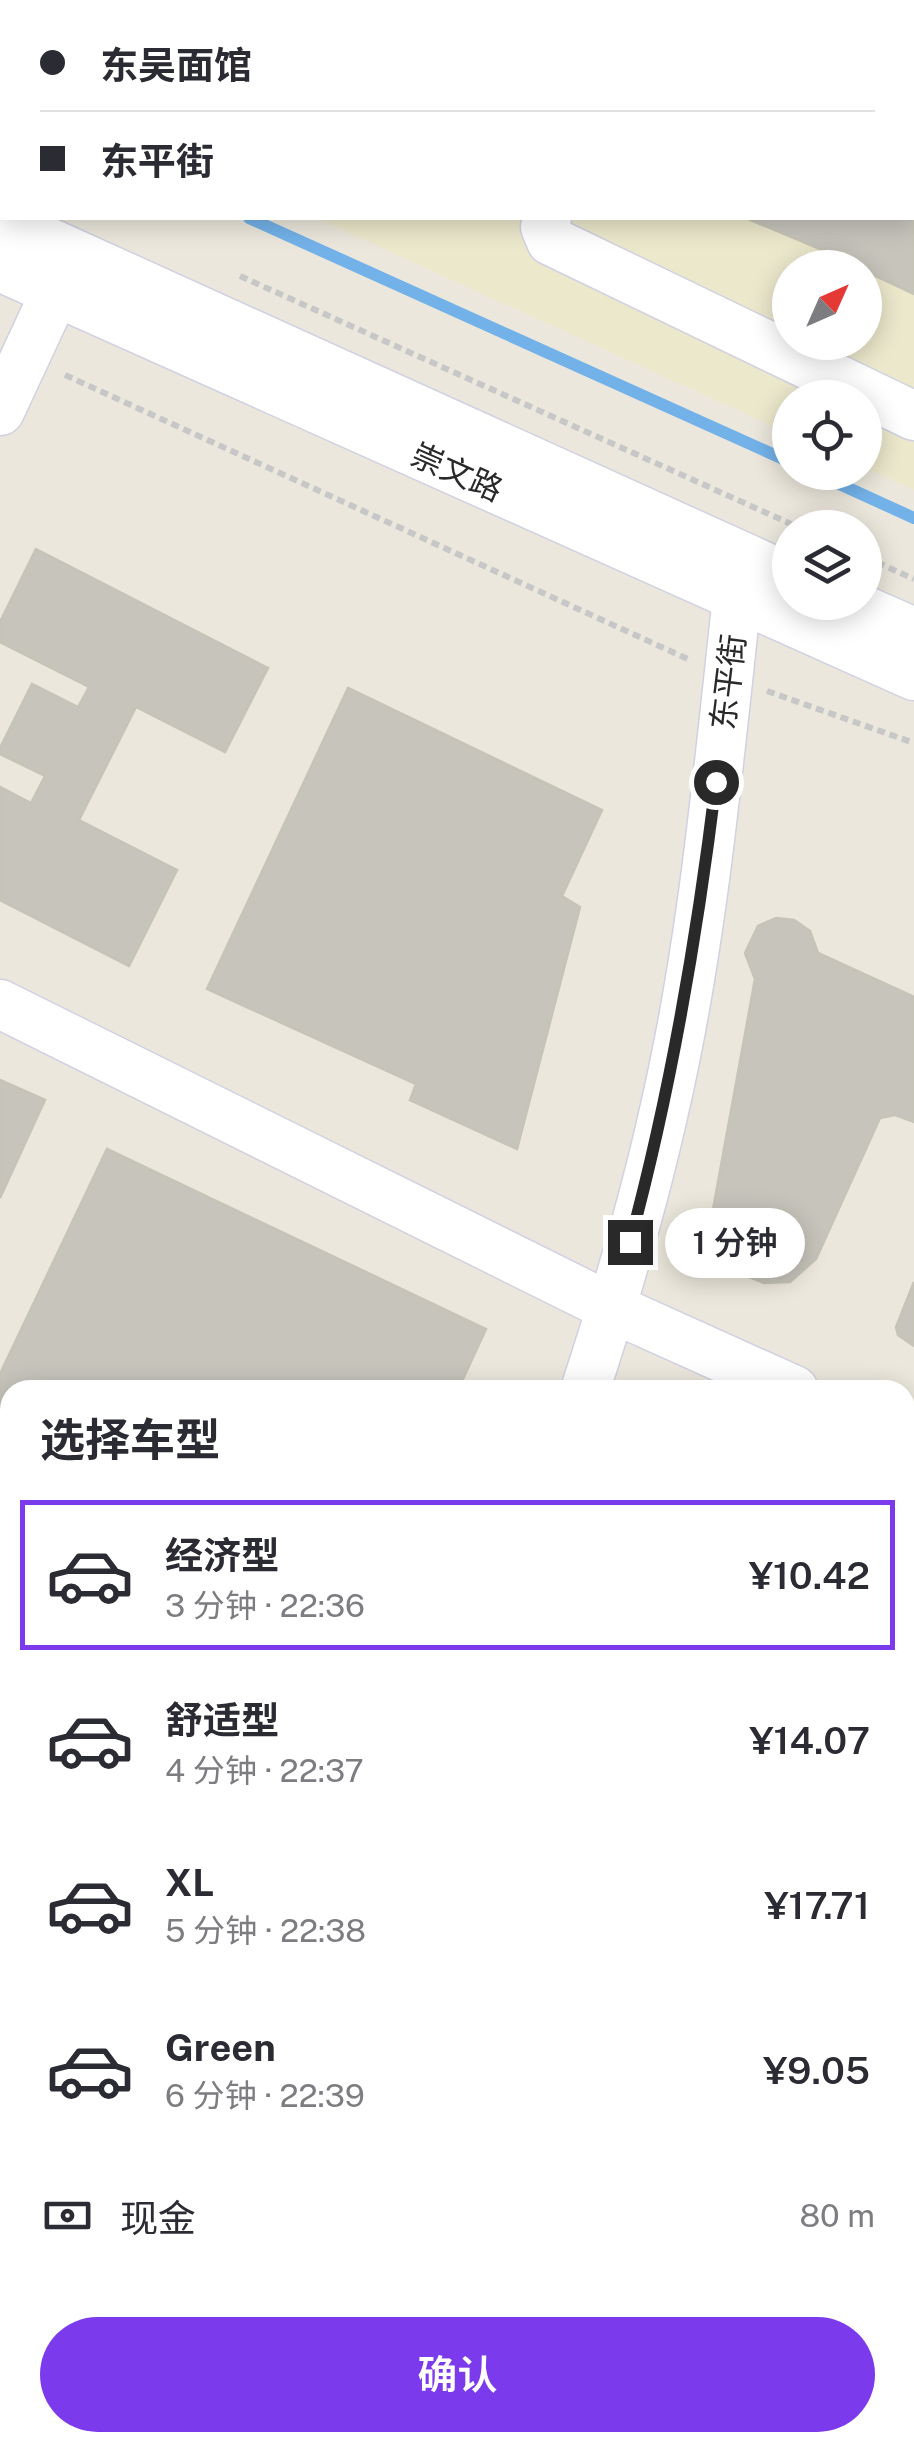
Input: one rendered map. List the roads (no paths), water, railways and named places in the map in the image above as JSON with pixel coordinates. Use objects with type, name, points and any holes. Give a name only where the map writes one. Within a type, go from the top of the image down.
[{"type":"street","name":"崇文路","points":[[0,220],[65,272],[759,578],[914,676]]},
{"type":"street","points":[[546,220],[551,242],[914,416]]},
{"type":"street","name":"崇文路","points":[[0,266],[65,272]]},
{"type":"street","points":[[0,412],[65,272]]},
{"type":"street","name":"东平街","points":[[587,1380],[612,1308],[665,1109],[704,887],[728,677],[759,578]]},
{"type":"street","points":[[882,618],[914,632]]},
{"type":"street","points":[[0,1004],[612,1308],[772,1380]]},
{"type":"waterway","points":[[253,220],[772,454]]},
{"type":"waterway","points":[[853,490],[914,518]]}]
